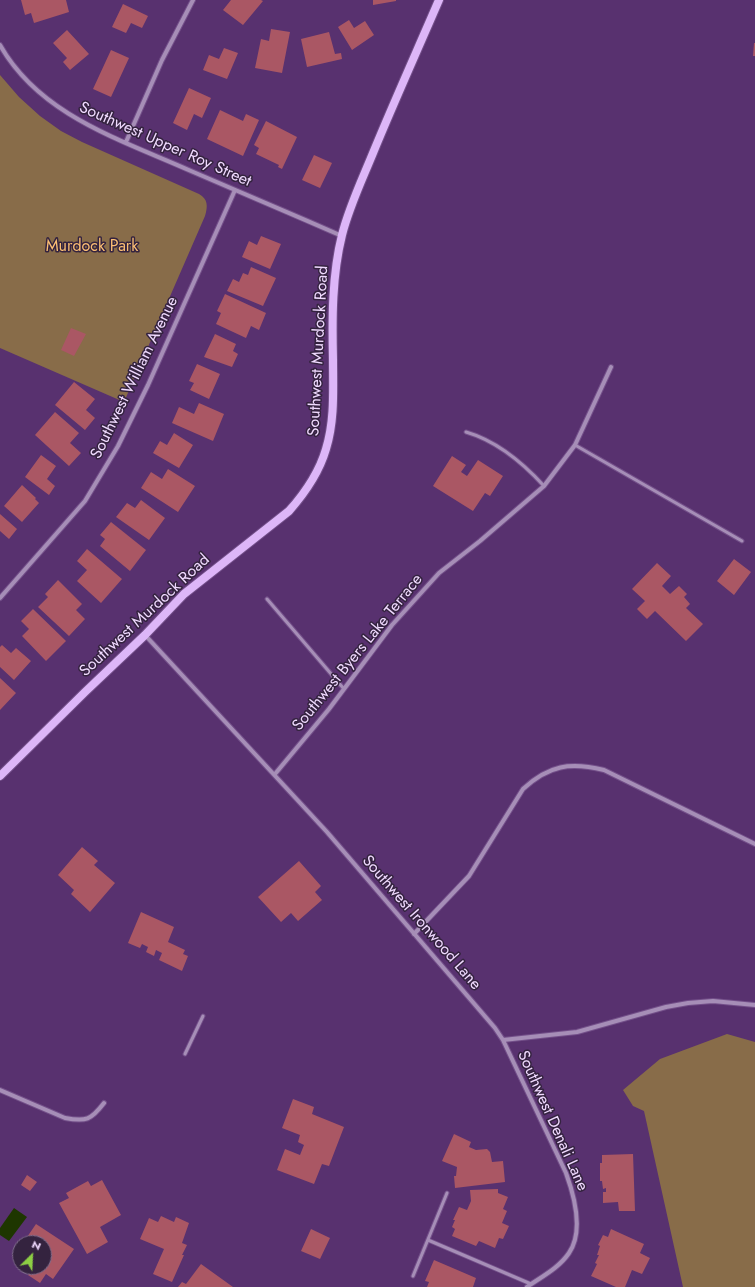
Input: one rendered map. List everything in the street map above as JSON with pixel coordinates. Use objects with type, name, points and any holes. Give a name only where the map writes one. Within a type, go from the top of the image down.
[{"type":"main road","name":"Southwest Murdock Road","points":[[0,776],[145,635],[184,594],[289,511],[302,496],[318,470],[326,448],[332,424],[334,391],[332,325],[337,265],[342,236],[360,184],[439,0]]},
{"type":"street","points":[[126,142],[162,60],[193,0]]},
{"type":"street","name":"Southwest Upper Roy Street","points":[[0,45],[17,70],[56,106],[89,125],[342,236]]},
{"type":"street","name":"Southwest William Avenue","points":[[0,598],[85,501],[118,446],[148,385],[235,190]]},
{"type":"street","name":"Southwest Byers Lake Terrace","points":[[275,774],[344,689],[392,625],[439,573],[480,541],[544,486],[574,445],[611,367]]},
{"type":"street","name":"Southwest Ironwood Lane","points":[[145,635],[275,774],[414,934],[503,1040]]},
{"type":"street","points":[[414,934],[469,876],[523,789],[535,778],[549,770],[561,767],[585,766],[604,770],[755,844]]},
{"type":"street","points":[[503,1040],[577,1032],[666,1008],[688,1004],[713,1001],[755,1005]]},
{"type":"street","name":"Southwest Denali Lane","points":[[503,1040],[566,1173],[574,1193],[576,1212],[576,1227],[571,1251],[562,1261],[527,1287]]},
{"type":"street","points":[[0,1090],[65,1118],[76,1120],[87,1119],[96,1114],[104,1103]]},
{"type":"lane","points":[[466,432],[481,436],[524,464],[544,486]]},
{"type":"lane","points":[[574,445],[742,541]]},
{"type":"lane","points":[[267,599],[344,689]]},
{"type":"lane","points":[[186,1054],[203,1016]]},
{"type":"lane","points":[[413,1276],[447,1193]]},
{"type":"lane","points":[[428,1240],[531,1284]]},
{"type":"green space","name":"Murdock Park","points":[[0,75],[19,97],[40,116],[61,131],[82,142],[199,194],[206,201],[207,209],[205,216],[124,402],[0,348]]},
{"type":"green space","points":[[727,1034],[755,1042],[755,1287],[683,1287],[644,1111],[633,1106],[623,1090],[660,1059]]},
{"type":"shaded area","points":[[14,1208],[27,1217],[9,1241],[0,1235],[0,1228]]},
{"type":"building","points":[[21,0],[66,0],[69,12],[34,23],[31,13],[25,15]]},
{"type":"building","points":[[231,0],[263,1],[243,25],[223,10]]},
{"type":"building","points":[[373,0],[396,0],[396,1],[373,5]]},
{"type":"building","points":[[123,4],[148,16],[142,28],[131,23],[126,33],[112,27]]},
{"type":"building","points":[[349,20],[354,28],[365,21],[374,35],[352,50],[338,27]]},
{"type":"building","points":[[271,29],[290,32],[282,73],[255,68],[261,39],[269,41]]},
{"type":"building","points":[[67,30],[89,54],[70,70],[63,62],[67,58],[53,43]]},
{"type":"building","points":[[329,32],[335,54],[341,53],[342,59],[307,67],[301,39]]},
{"type":"building","points":[[754,43],[755,56],[753,56]]},
{"type":"building","points":[[224,48],[238,53],[227,79],[203,70],[209,55],[219,59]]},
{"type":"building","points":[[111,50],[129,58],[111,97],[93,89]]},
{"type":"building","points":[[189,88],[211,98],[202,118],[194,114],[187,130],[173,123]]},
{"type":"building","points":[[220,110],[243,121],[246,114],[259,120],[243,156],[207,139]]},
{"type":"building","points":[[266,121],[297,137],[282,169],[278,167],[279,165],[256,154],[259,148],[254,145]]},
{"type":"building","points":[[314,155],[332,163],[320,188],[302,180]]},
{"type":"building","points":[[261,236],[281,244],[270,269],[242,257],[249,241],[257,245]]},
{"type":"building","points":[[251,267],[276,278],[263,306],[227,291],[233,279],[239,282],[243,273],[248,275]]},
{"type":"building","points":[[225,294],[266,313],[259,330],[251,326],[246,338],[216,324],[221,313],[217,311]]},
{"type":"building","points":[[71,328],[86,334],[74,356],[61,350]]},
{"type":"building","points":[[215,334],[236,344],[233,351],[238,354],[232,367],[204,357]]},
{"type":"building","points":[[197,364],[220,374],[209,399],[190,390],[194,383],[189,381]]},
{"type":"building","points":[[74,382],[95,399],[86,410],[95,418],[85,430],[55,405]]},
{"type":"building","points":[[199,403],[224,414],[213,441],[172,423],[179,407],[194,414]]},
{"type":"building","points":[[55,412],[79,433],[70,443],[81,453],[69,466],[35,435]]},
{"type":"building","points":[[174,433],[193,445],[179,468],[153,453],[160,441],[167,445]]},
{"type":"building","points":[[41,455],[56,466],[47,479],[55,486],[49,495],[25,477]]},
{"type":"building","points":[[452,456],[466,465],[461,472],[467,476],[478,460],[503,476],[490,496],[485,493],[473,511],[433,486]]},
{"type":"building","points":[[168,469],[195,486],[178,512],[141,488],[151,472],[162,479]]},
{"type":"building","points":[[22,485],[36,498],[35,499],[39,503],[22,522],[4,506]]},
{"type":"building","points":[[141,500],[165,518],[149,540],[116,517],[127,503],[135,508]]},
{"type":"building","points":[[0,514],[17,529],[9,539],[0,531]]},
{"type":"building","points":[[111,522],[146,550],[130,571],[100,546],[105,539],[100,535]]},
{"type":"building","points":[[87,549],[122,579],[101,603],[77,581],[87,570],[77,561]]},
{"type":"building","points":[[734,559],[751,572],[734,595],[717,581]]},
{"type":"building","points":[[657,563],[671,576],[662,586],[670,594],[679,586],[687,594],[684,597],[690,604],[686,608],[703,624],[686,641],[655,611],[647,619],[637,609],[645,601],[632,589]]},
{"type":"building","points":[[58,580],[82,604],[76,610],[85,619],[69,636],[38,607],[48,597],[45,594]]},
{"type":"building","points":[[33,609],[66,641],[46,661],[22,636],[29,629],[21,621]]},
{"type":"building","points":[[2,645],[11,653],[16,648],[31,661],[14,680],[0,667],[0,647]]},
{"type":"building","points":[[0,678],[16,693],[0,710]]},
{"type":"building","points":[[82,847],[98,861],[94,865],[115,883],[90,912],[71,894],[74,890],[58,875]]},
{"type":"building","points":[[299,861],[321,886],[315,892],[322,900],[298,921],[291,913],[281,922],[258,897]]},
{"type":"building","points":[[141,912],[174,927],[168,942],[185,950],[183,954],[188,956],[182,971],[159,960],[162,953],[156,950],[154,956],[146,952],[148,947],[142,944],[140,948],[128,943]]},
{"type":"building","points":[[293,1099],[314,1107],[312,1114],[344,1127],[329,1166],[322,1164],[314,1184],[277,1170],[285,1149],[300,1155],[304,1145],[298,1142],[300,1135],[282,1128]]},
{"type":"building","points":[[454,1134],[471,1142],[469,1147],[476,1150],[487,1149],[490,1152],[492,1162],[503,1161],[505,1182],[455,1188],[454,1176],[456,1176],[457,1167],[442,1161]]},
{"type":"building","points":[[633,1154],[635,1211],[619,1211],[618,1202],[603,1203],[603,1192],[606,1192],[606,1188],[603,1189],[602,1181],[600,1181],[600,1163],[602,1163],[602,1155]]},
{"type":"building","points":[[27,1175],[37,1182],[30,1191],[21,1185]]},
{"type":"building","points":[[102,1180],[121,1215],[100,1227],[108,1242],[87,1254],[59,1203],[69,1198],[66,1193],[88,1181],[91,1186]]},
{"type":"building","points":[[498,1189],[498,1193],[508,1197],[503,1209],[507,1211],[502,1223],[509,1226],[503,1239],[499,1238],[495,1248],[479,1241],[476,1246],[452,1236],[455,1229],[452,1227],[455,1220],[453,1220],[459,1207],[467,1210],[471,1201],[470,1190]]},
{"type":"building","points":[[161,1216],[174,1222],[176,1217],[189,1223],[182,1243],[187,1245],[172,1282],[153,1274],[164,1249],[140,1239],[149,1218],[158,1222]]},
{"type":"building","points":[[36,1224],[74,1249],[53,1279],[47,1275],[52,1275],[52,1235],[28,1235]]},
{"type":"building","points":[[311,1229],[330,1238],[320,1259],[301,1251]]},
{"type":"building","points":[[611,1229],[644,1244],[640,1253],[650,1258],[642,1274],[632,1270],[625,1287],[616,1287],[591,1276],[597,1264],[595,1263],[599,1255],[597,1255],[600,1246],[598,1245],[603,1235],[608,1237]]},
{"type":"building","points":[[434,1260],[476,1278],[473,1287],[427,1287],[429,1282],[425,1281]]},
{"type":"building","points":[[201,1264],[233,1287],[178,1287],[182,1282],[186,1284]]},
{"type":"building","points":[[28,1275],[45,1275],[40,1283]]}]
